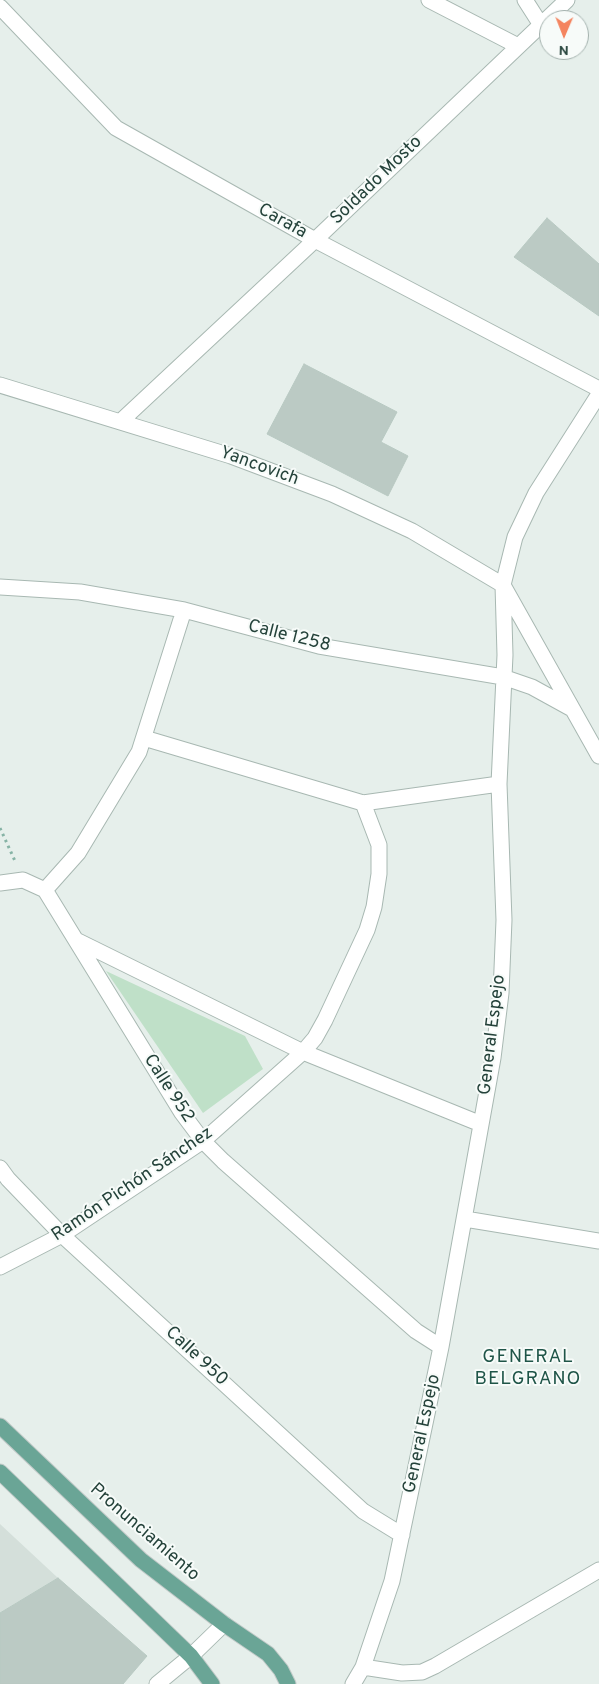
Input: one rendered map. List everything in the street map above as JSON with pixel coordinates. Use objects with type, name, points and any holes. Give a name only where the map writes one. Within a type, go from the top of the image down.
[{"type":"main road","name":"Pronunciamiento","points":[[0,1426],[141,1560],[224,1624],[268,1654],[281,1670],[288,1684]]},
{"type":"main road","points":[[0,1472],[191,1656],[212,1684]]},
{"type":"street","points":[[429,0],[518,46]]},
{"type":"street","points":[[526,0],[539,20]]},
{"type":"street","name":"Soldado Mosto","points":[[557,10],[567,0]]},
{"type":"street","name":"Carafa","points":[[0,7],[116,128],[315,240],[599,389]]},
{"type":"street","name":"Soldado Mosto","points":[[120,422],[539,27]]},
{"type":"street","name":"Yancovich","points":[[0,385],[232,456],[332,494],[412,531],[503,584]]},
{"type":"street","name":"General Espejo","points":[[353,1684],[363,1667],[392,1580],[441,1347],[493,1058],[501,993],[504,920],[499,784],[504,655],[503,584],[515,537],[536,493],[599,394]]},
{"type":"street","points":[[503,584],[599,756]]},
{"type":"street","name":"Calle 1258","points":[[0,587],[80,592],[184,610],[319,646],[503,677],[532,687],[572,709]]},
{"type":"street","points":[[0,883],[23,880],[44,890],[78,853],[139,752],[184,610]]},
{"type":"street","points":[[144,738],[363,802],[499,784]]},
{"type":"street","name":"Ramón Pichón Sánchez","points":[[0,1267],[62,1235],[203,1141],[303,1052],[315,1038],[367,930],[374,907],[379,874],[379,845],[363,802]]},
{"type":"street","name":"Calle 952","points":[[44,890],[182,1113],[203,1141],[223,1161],[416,1331],[441,1347]]},
{"type":"street","points":[[76,940],[303,1052],[481,1124]]},
{"type":"street","name":"Calle 950","points":[[0,1168],[8,1179],[62,1235],[363,1511],[402,1535]]},
{"type":"street","points":[[465,1218],[599,1241]]},
{"type":"street","points":[[363,1667],[402,1672],[422,1672],[599,1570]]},
{"type":"street","points":[[157,1684],[191,1656],[224,1624]]},
{"type":"path","points":[[0,828],[23,880]]},
{"type":"shaded area","points":[[0,1524],[58,1578],[0,1613]]},
{"type":"green space","points":[[106,971],[245,1036],[263,1069],[203,1113]]},
{"type":"building","points":[[547,218],[599,264],[599,316],[514,257]]},
{"type":"building","points":[[304,364],[397,412],[381,442],[408,456],[388,496],[267,434]]},
{"type":"building","points":[[58,1578],[147,1656],[123,1684],[0,1684],[0,1613]]},
{"type":"district","name":"GENERAL BELGRANO","points":[[528,1369]]}]
